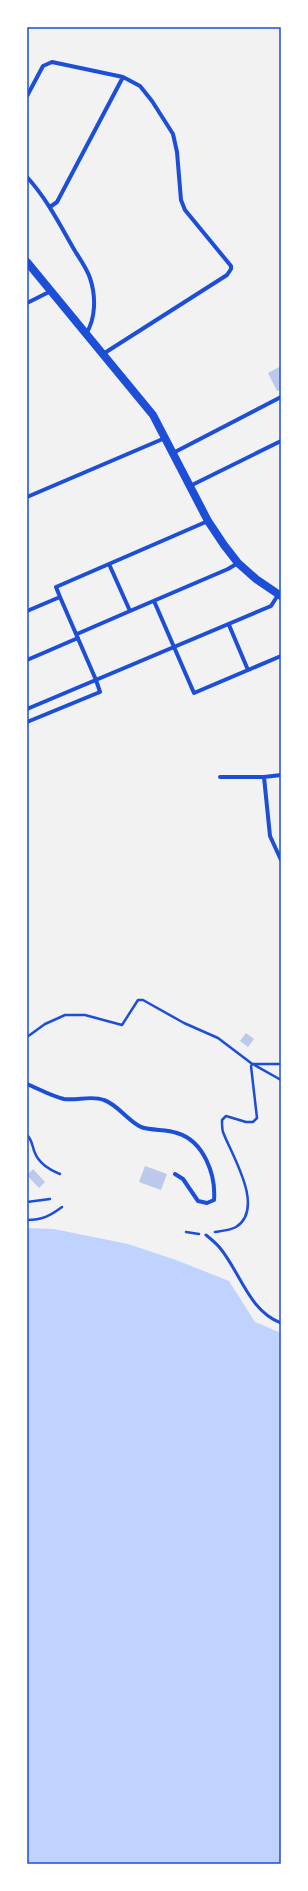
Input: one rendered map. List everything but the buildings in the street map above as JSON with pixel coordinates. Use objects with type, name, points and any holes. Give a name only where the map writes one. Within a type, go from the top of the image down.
[{"type":"main road","points":[[27,262],[152,415],[173,452],[208,521],[238,563],[256,579],[280,596]]},
{"type":"street","points":[[27,96],[43,66],[52,62],[123,77],[140,86],[152,101],[172,134],[176,152],[181,200],[185,210],[229,262],[231,269],[227,275],[103,354]]},
{"type":"street","points":[[50,207],[56,202],[123,77]]},
{"type":"street","points":[[27,177],[50,207],[90,278],[95,311],[91,326],[86,334]]},
{"type":"street","points":[[27,303],[51,291]]},
{"type":"street","points":[[173,452],[281,398]]},
{"type":"street","points":[[27,497],[165,437]]},
{"type":"street","points":[[190,486],[281,441]]},
{"type":"street","points":[[27,722],[100,692],[56,588],[208,521]]},
{"type":"street","points":[[27,660],[130,611],[228,569],[238,563]]},
{"type":"street","points":[[109,564],[130,611]]},
{"type":"street","points":[[27,709],[229,625],[271,606],[280,596]]},
{"type":"street","points":[[27,611],[60,597]]},
{"type":"street","points":[[154,601],[173,648],[194,693],[281,656]]},
{"type":"street","points":[[229,625],[248,670]]},
{"type":"street","points":[[220,777],[264,777],[281,775]]},
{"type":"street","points":[[264,777],[270,836],[281,860]]},
{"type":"street","points":[[27,1084],[52,1096],[65,1099],[92,1098],[104,1100],[142,1127],[177,1133],[191,1140],[202,1153],[212,1173],[215,1187],[214,1200],[207,1203],[198,1201],[183,1179],[175,1174]]},
{"type":"lane","points":[[206,1235],[220,1248],[236,1276],[259,1308],[273,1320],[281,1323]]},
{"type":"path","points":[[27,1037],[46,1024],[65,1015],[85,1015],[122,1025],[138,1000],[143,1000],[184,1023],[218,1038],[252,1064],[281,1080]]},
{"type":"path","points":[[252,1064],[281,1064]]},
{"type":"path","points":[[236,1227],[248,1211],[246,1189],[237,1162],[222,1131],[222,1120],[226,1116],[246,1122],[253,1122],[257,1118],[252,1064]]},
{"type":"path","points":[[27,1136],[33,1144],[34,1153],[38,1158],[49,1169],[60,1174]]},
{"type":"path","points":[[27,1202],[50,1199]]},
{"type":"path","points":[[27,1220],[39,1220],[48,1217],[62,1207]]},
{"type":"water","points":[[27,1228],[54,1229],[128,1244],[176,1260],[229,1281],[255,1322],[281,1333],[281,1864],[27,1864]]}]
